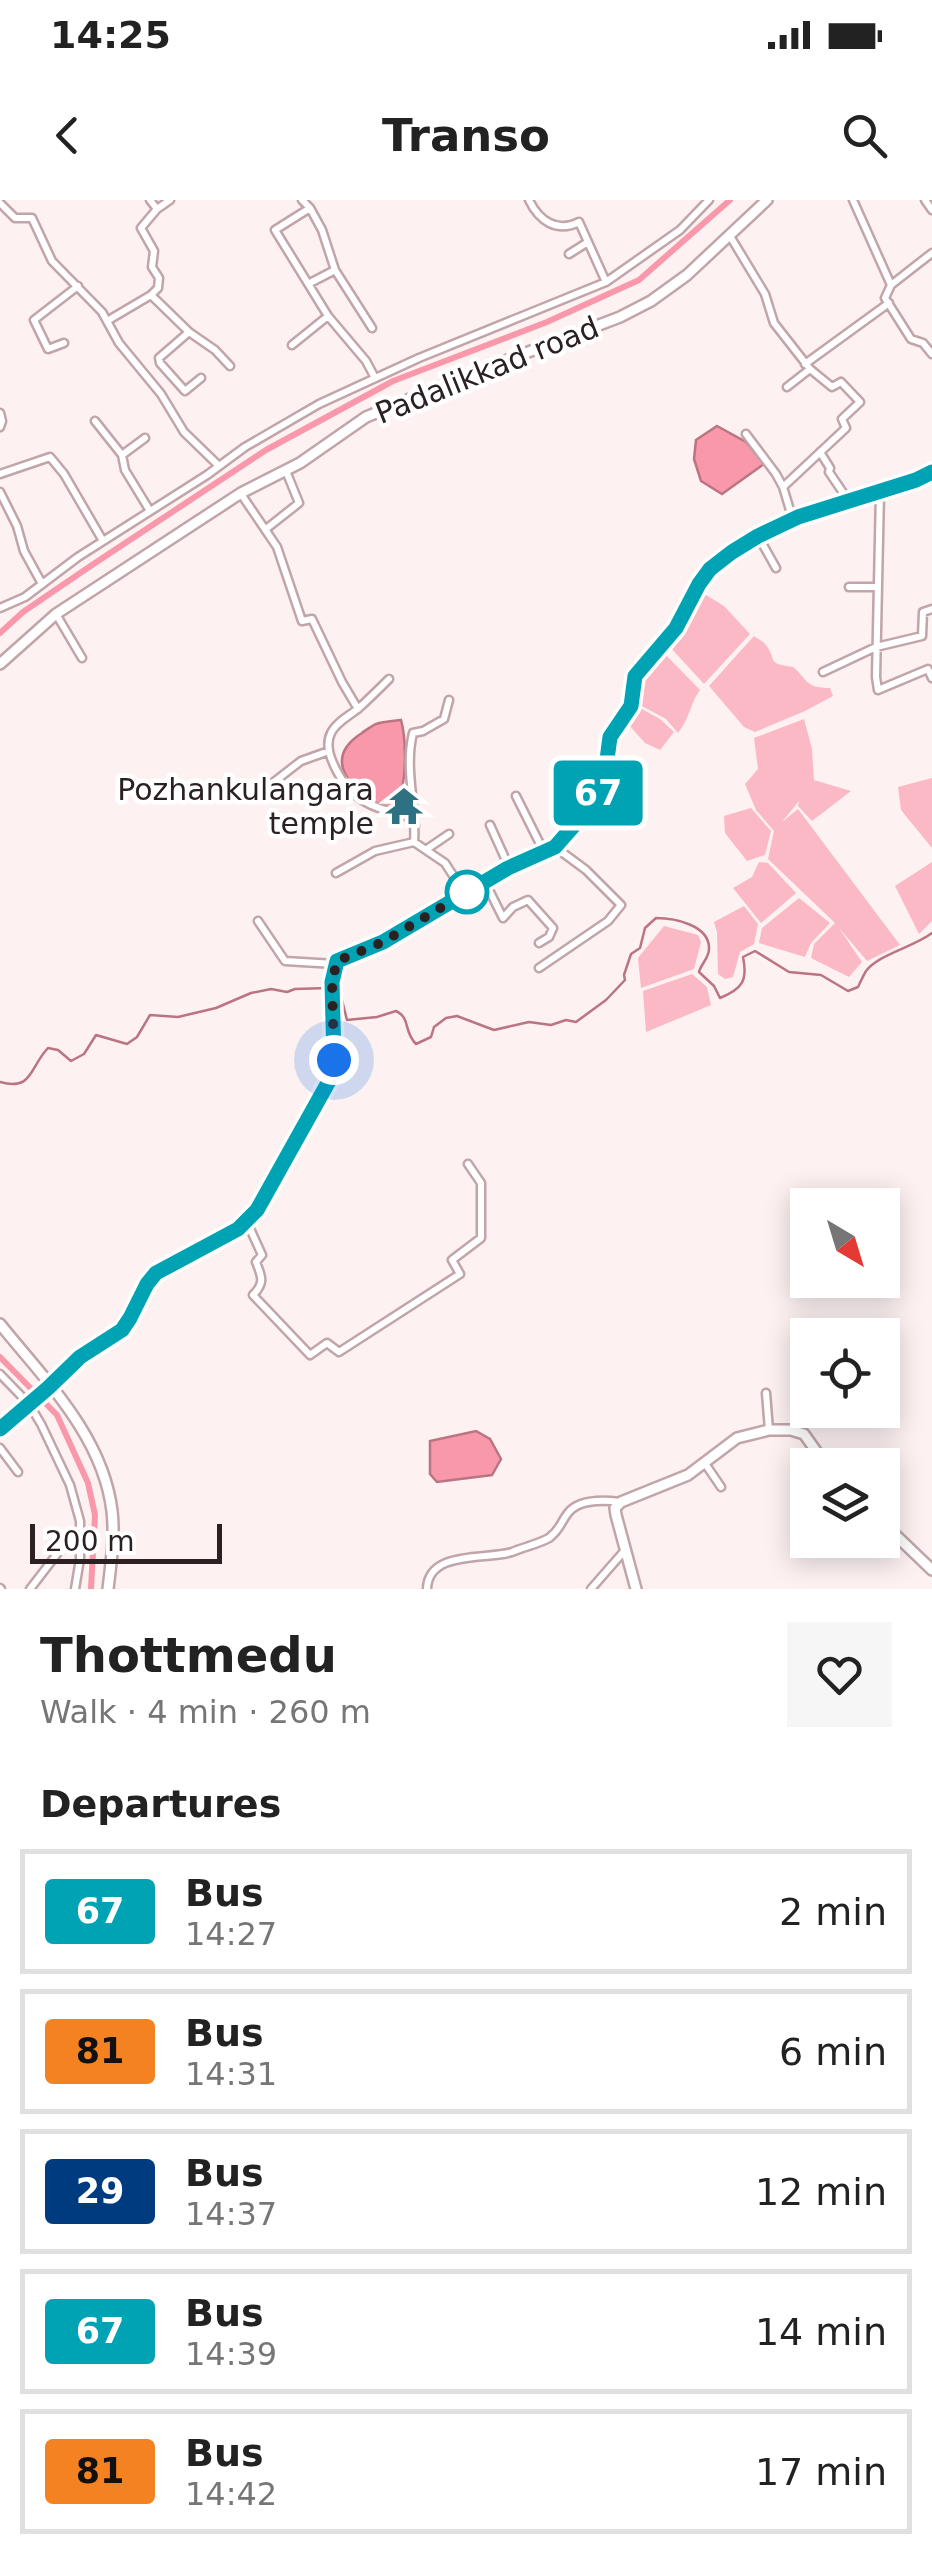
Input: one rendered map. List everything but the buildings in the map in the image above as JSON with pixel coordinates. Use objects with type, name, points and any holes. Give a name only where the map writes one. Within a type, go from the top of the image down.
[{"type":"street","points":[[150,200],[157,209]]},
{"type":"street","points":[[107,321],[158,288],[159,278],[152,267],[154,252],[140,228],[170,200]]},
{"type":"street","points":[[302,200],[322,230],[335,270],[372,328]]},
{"type":"street","points":[[529,200],[536,214],[550,225],[568,228],[579,222],[606,282]]},
{"type":"street","name":"Padalikkad road","points":[[0,664],[56,614],[240,494],[300,463],[366,417],[620,317],[651,301],[687,275],[767,200]]},
{"type":"street","points":[[853,200],[891,285]]},
{"type":"street","points":[[925,200],[932,210]]},
{"type":"street","points":[[0,608],[25,597],[41,582],[245,447],[319,404],[419,358],[606,282],[680,230],[704,202]]},
{"type":"street","points":[[0,203],[15,218],[32,218],[52,261],[102,312],[118,343],[162,394],[184,432],[219,466]]},
{"type":"street","points":[[310,208],[275,230],[328,316],[366,361],[375,378]]},
{"type":"street","points":[[729,235],[765,294],[774,323],[808,366],[832,387],[841,382],[860,402],[842,419],[846,428],[783,487]]},
{"type":"street","points":[[568,254],[588,242]]},
{"type":"street","points":[[932,253],[891,285],[885,298],[911,339],[923,343],[932,354]]},
{"type":"street","points":[[309,284],[335,270]]},
{"type":"street","points":[[64,343],[48,349],[34,320],[78,286]]},
{"type":"street","points":[[151,295],[230,366]]},
{"type":"street","points":[[787,387],[889,303]]},
{"type":"street","points":[[292,345],[328,316]]},
{"type":"street","points":[[189,332],[159,358],[160,363],[185,391],[201,378]]},
{"type":"street","points":[[0,413],[0,427]]},
{"type":"street","points":[[95,421],[122,455],[125,470],[150,511]]},
{"type":"street","points":[[746,434],[776,474],[793,520]]},
{"type":"street","points":[[122,455],[145,438]]},
{"type":"street","points":[[820,452],[848,500]]},
{"type":"street","points":[[0,474],[50,457],[104,540]]},
{"type":"street","points":[[263,526],[299,503],[286,470]]},
{"type":"street","points":[[0,1429],[80,1357],[122,1330],[156,1273],[247,1222],[257,1210],[329,1081],[334,1060],[335,964],[342,957],[383,942],[509,867],[555,847],[584,814],[598,792],[610,737],[631,706],[635,676],[676,628],[710,569],[758,536],[793,520],[930,477]]},
{"type":"street","points":[[0,492],[41,582]]},
{"type":"street","points":[[880,492],[878,690],[928,669],[932,678]]},
{"type":"street","points":[[240,494],[277,548],[302,621],[312,619],[358,709]]},
{"type":"street","points":[[758,536],[776,568]]},
{"type":"street","points":[[849,587],[878,587]]},
{"type":"street","points":[[823,672],[876,647],[922,636],[923,612],[932,609]]},
{"type":"street","points":[[56,614],[82,658]]},
{"type":"street","points":[[389,680],[331,732],[329,751],[346,788],[360,800],[383,811],[406,815],[415,812]]},
{"type":"street","points":[[414,842],[417,822],[409,782],[410,744],[413,733],[444,719],[450,700]]},
{"type":"street","points":[[261,792],[301,761],[329,751]]},
{"type":"street","points":[[516,796],[545,853]]},
{"type":"street","points":[[406,815],[415,827]]},
{"type":"street","points":[[490,825],[509,867]]},
{"type":"street","points":[[426,850],[449,834]]},
{"type":"street","points":[[414,842],[445,864],[465,894]]},
{"type":"street","points":[[336,873],[374,851],[414,842]]},
{"type":"street","points":[[539,968],[608,921],[622,905],[555,847]]},
{"type":"street","points":[[484,882],[504,918],[528,900],[553,928],[550,937],[539,944]]},
{"type":"street","points":[[258,921],[285,960],[335,964]]},
{"type":"street","points":[[247,1222],[262,1255],[256,1262],[262,1286],[254,1295],[310,1356],[326,1342],[338,1352],[460,1274],[452,1260],[481,1238],[482,1183],[468,1164]]},
{"type":"street","points":[[0,1324],[72,1414],[106,1481],[112,1512],[108,1589]]},
{"type":"street","points":[[0,1374],[42,1424],[70,1485],[80,1521],[75,1589]]},
{"type":"street","points":[[766,1393],[769,1430]]},
{"type":"street","points":[[636,1589],[615,1508],[621,1502],[688,1475],[731,1441],[769,1430],[798,1430],[814,1448]]},
{"type":"street","points":[[0,1448],[18,1472]]},
{"type":"street","points":[[704,1462],[721,1487]]},
{"type":"street","points":[[427,1589],[431,1572],[449,1562],[501,1555],[546,1540],[575,1507],[602,1500],[621,1502]]},
{"type":"street","points":[[900,1539],[932,1570]]},
{"type":"street","points":[[591,1589],[626,1549]]},
{"type":"street","points":[[30,1589],[57,1554]]},
{"type":"shaded area","points":[[717,426],[746,442],[764,464],[722,494],[701,481],[694,459],[696,440]]},
{"type":"shaded area","points":[[701,592],[724,606],[750,634],[704,684],[669,646]]},
{"type":"shaded area","points":[[754,636],[766,645],[775,662],[793,667],[811,685],[830,688],[833,696],[755,732],[744,727],[709,686]]},
{"type":"shaded area","points":[[663,652],[700,690],[678,733],[666,719],[640,705],[641,675]]},
{"type":"shaded area","points":[[640,708],[674,732],[660,750],[645,743],[628,724]]},
{"type":"shaded area","points":[[804,719],[812,749],[814,780],[851,791],[812,821],[798,806],[799,801],[782,822],[798,809],[900,945],[867,961],[839,928],[862,962],[849,977],[811,958],[814,944],[835,923],[768,859],[774,831],[756,810],[745,784],[758,769],[754,738]]},
{"type":"shaded area","points":[[401,720],[405,747],[403,780],[399,797],[388,810],[354,786],[342,766],[343,755],[349,744],[374,725]]},
{"type":"shaded area","points":[[932,778],[932,848],[901,810],[898,787]]},
{"type":"shaded area","points":[[751,808],[771,831],[765,855],[747,861],[725,833],[724,816]]},
{"type":"shaded area","points":[[759,862],[768,863],[796,893],[761,923],[733,888],[752,877]]},
{"type":"shaded area","points":[[932,862],[932,921],[919,934],[895,886]]},
{"type":"shaded area","points":[[799,898],[830,923],[811,943],[805,957],[759,943],[762,928]]},
{"type":"shaded area","points":[[744,906],[758,924],[754,944],[740,952],[733,977],[725,979],[718,974],[714,922]]},
{"type":"shaded area","points":[[664,926],[698,935],[701,942],[694,969],[641,988],[638,958]]},
{"type":"shaded area","points":[[692,974],[707,987],[711,1005],[646,1032],[643,991]]},
{"type":"shaded area","points":[[476,1431],[490,1439],[501,1459],[492,1475],[437,1482],[430,1474],[430,1441]]},
{"type":"waterway","points":[[0,633],[23,612],[266,450],[393,381],[547,322],[639,280],[730,200]]},
{"type":"waterway","points":[[336,988],[347,1020],[396,1011],[404,1017],[416,1044],[431,1037],[434,1027],[446,1018],[457,1016],[494,1030],[529,1022],[576,1022],[625,980],[631,954],[640,948],[645,928],[656,918],[681,921],[704,934],[709,952],[699,972],[720,998],[742,983],[743,957],[755,951],[789,972],[821,975],[848,991],[858,987],[866,971],[879,960],[932,933]]},
{"type":"waterway","points":[[0,1082],[25,1080],[48,1048],[58,1050],[71,1061],[84,1054],[96,1035],[127,1044],[137,1037],[150,1015],[178,1017],[271,989],[287,992],[328,988]]},
{"type":"waterway","points":[[0,1357],[57,1415],[88,1483],[95,1515],[91,1589]]},
{"type":"bus line","name":"67","points":[[0,1429],[80,1357],[122,1330],[156,1273],[238,1229],[257,1210],[329,1081],[334,1060],[332,982],[337,961],[383,942],[508,868],[545,853],[584,814],[598,792],[610,737],[631,706],[635,676],[676,628],[710,569],[758,536],[798,517],[932,472]]},
{"type":"place","name":"Pozhankulangara temple","points":[[404,806]]},
{"type":"route","points":[[334,1060],[332,982],[337,961],[383,942],[467,892]]}]
